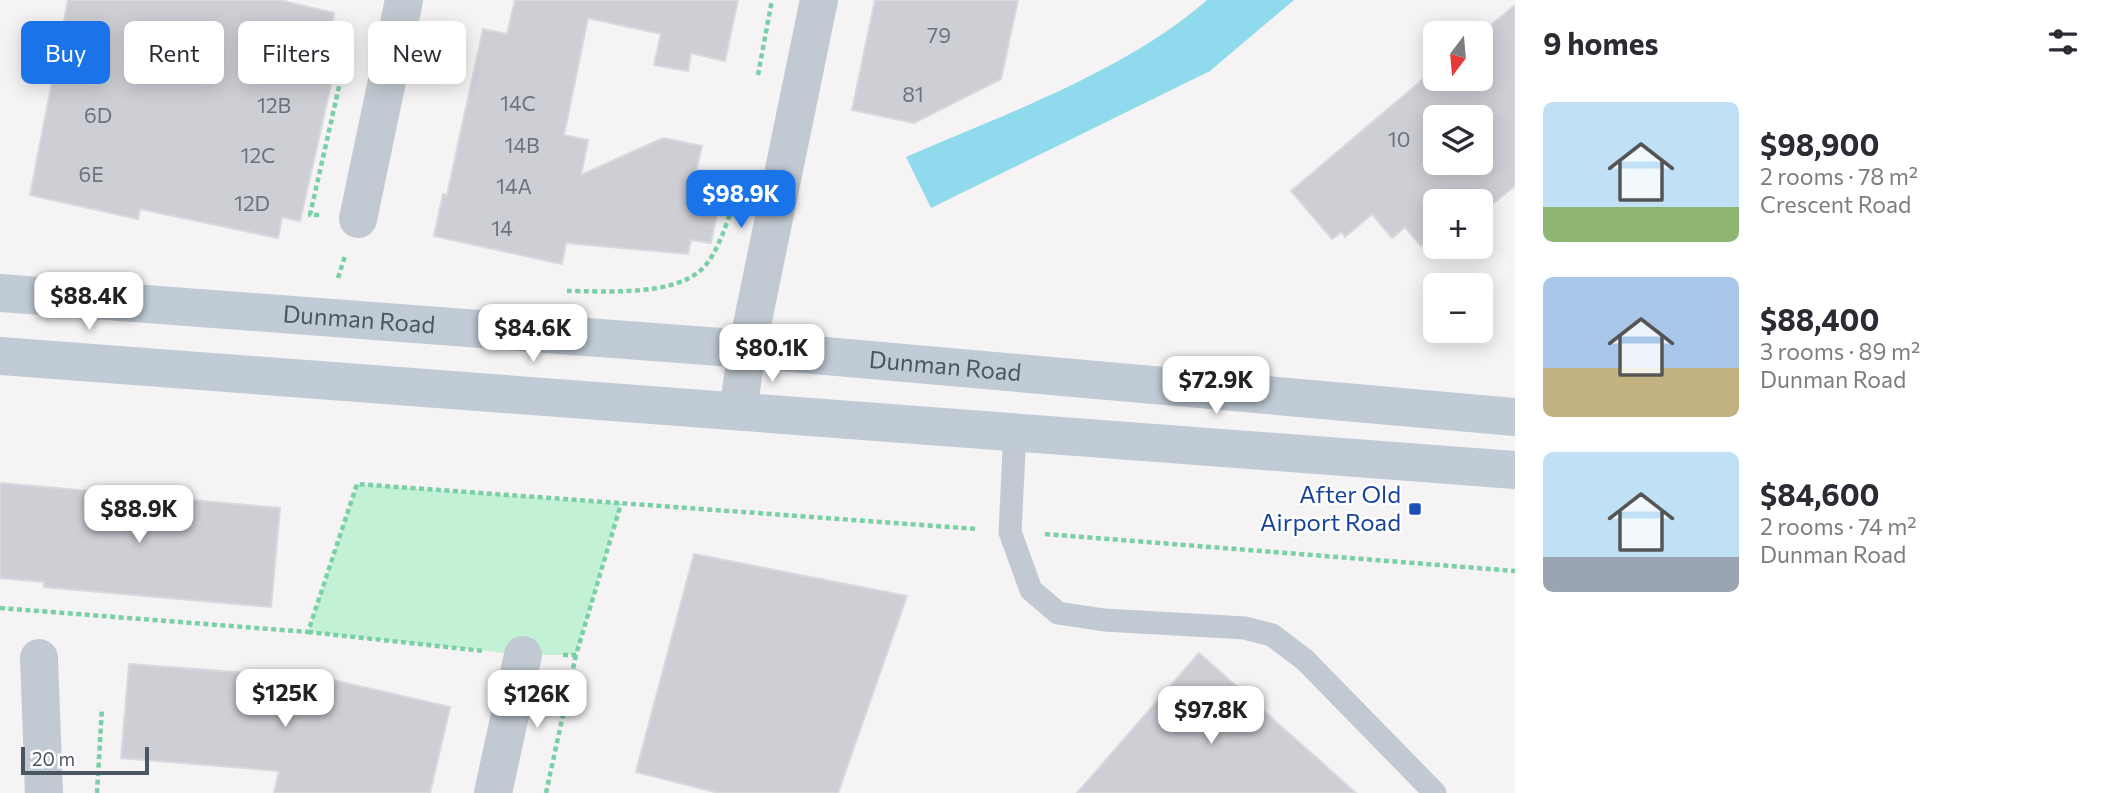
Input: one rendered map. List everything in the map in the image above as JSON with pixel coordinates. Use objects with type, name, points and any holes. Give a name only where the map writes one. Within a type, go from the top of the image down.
[{"type":"main road","name":"Dunman Road","points":[[0,293],[747,349],[1515,417]]},
{"type":"main road","points":[[0,356],[1515,470]]},
{"type":"street","points":[[358,219],[404,0]]},
{"type":"street","points":[[738,411],[747,349],[819,0]]},
{"type":"street","points":[[493,793],[523,655]]},
{"type":"street","points":[[39,659],[44,793]]},
{"type":"lane","points":[[1015,431],[1010,532],[1031,590],[1058,613],[1104,620],[1245,628],[1272,635],[1305,660],[1435,793]]},
{"type":"path","points":[[324,318],[358,219]]},
{"type":"path","points":[[0,607],[307,632],[357,484],[1515,571]]},
{"type":"path","points":[[546,793],[576,654]]},
{"type":"path","points":[[97,793],[96,761],[102,708]]},
{"type":"green space","points":[[357,484],[621,504],[576,655],[523,655],[308,632]]},
{"type":"water","points":[[1207,0],[1294,0],[1210,71],[931,208],[906,157],[1102,70],[1175,25]]},
{"type":"building","points":[[68,0],[279,0],[334,13],[333,21],[238,21],[238,84],[331,84],[300,221],[282,217],[278,238],[140,209],[138,219],[30,195],[52,84],[110,84],[110,21],[64,21]]},
{"type":"building","points":[[515,0],[738,0],[725,61],[691,53],[688,71],[654,65],[661,34],[588,18],[564,135],[588,140],[581,175],[663,138],[702,146],[690,198],[719,204],[711,243],[691,240],[688,254],[566,243],[562,264],[434,236],[443,194],[447,195],[483,29],[507,34]]},
{"type":"building","points":[[875,0],[1018,0],[1001,79],[914,123],[852,110]]},
{"type":"building","points":[[1515,5],[1515,186],[1493,204],[1493,189],[1423,189],[1421,246],[1405,227],[1392,238],[1372,214],[1345,237],[1342,232],[1332,239],[1291,191],[1423,79],[1423,91],[1493,91],[1493,23]]},
{"type":"building","points":[[0,483],[280,508],[271,607],[44,587],[44,582],[0,578]]},
{"type":"building","points":[[694,554],[907,596],[838,793],[719,793],[636,772]]},
{"type":"building","points":[[1199,653],[1356,793],[1077,793]]},
{"type":"building","points":[[129,664],[301,677],[302,673],[450,707],[430,793],[274,793],[279,771],[121,758]]},
{"type":"place","name":"After Old Airport Road","points":[[1415,509]]}]
